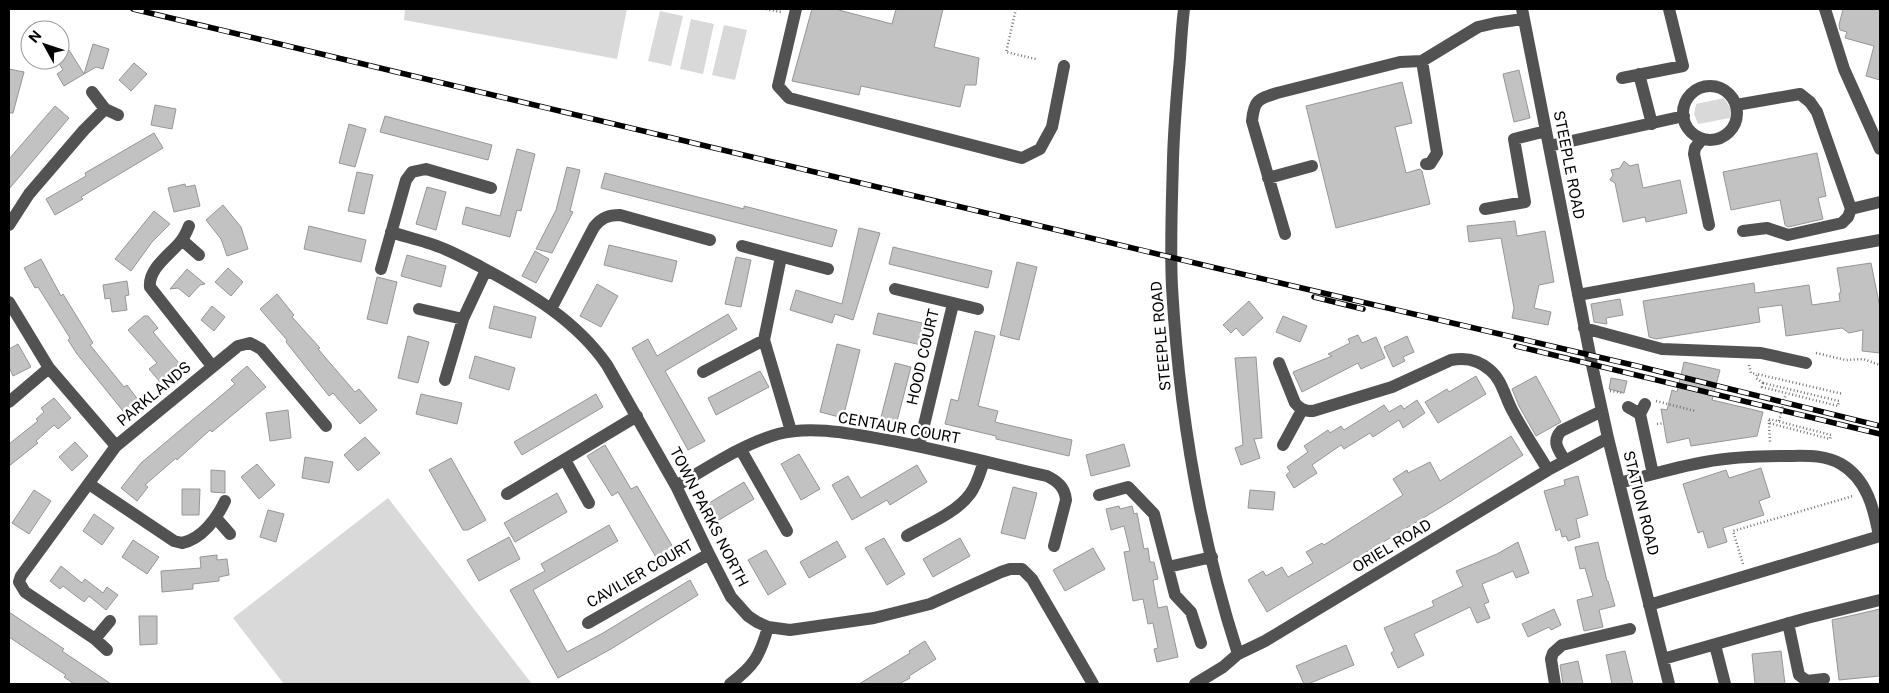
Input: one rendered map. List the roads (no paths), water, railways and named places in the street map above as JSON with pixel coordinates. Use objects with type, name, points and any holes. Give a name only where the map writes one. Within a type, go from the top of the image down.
[{"type":"street","points":[[796,9],[778,86],[789,98],[1022,158],[1040,149],[1052,127],[1064,66]]},
{"type":"street","name":"STEEPLE ROAD","points":[[1184,9],[1175,119],[1171,229],[1172,286],[1178,358],[1188,442],[1198,498],[1238,654]]},
{"type":"street","points":[[1622,78],[1683,66],[1669,9]]},
{"type":"street","points":[[1825,9],[1844,70],[1880,149]]},
{"type":"street","points":[[1285,234],[1252,121],[1253,106],[1259,99],[1400,62],[1422,61],[1478,27],[1522,14]]},
{"type":"street","name":"STEEPLE ROAD","points":[[1522,14],[1584,328]]},
{"type":"street","points":[[1422,61],[1437,153],[1430,164],[1426,164]]},
{"type":"street","points":[[1639,74],[1652,124]]},
{"type":"street","points":[[1707,87],[1716,87],[1732,96],[1738,113],[1736,121],[1726,135],[1719,139],[1702,139],[1694,135],[1688,129],[1684,116],[1685,103],[1690,95],[1707,87]]},
{"type":"street","points":[[92,92],[106,109],[118,114]]},
{"type":"street","points":[[1736,105],[1800,94],[1805,97],[1817,112],[1851,209],[1848,217],[1842,223],[1788,235],[1767,228],[1743,231]]},
{"type":"street","points":[[9,225],[30,194],[84,130],[106,109]]},
{"type":"street","points":[[1549,146],[1684,116]]},
{"type":"street","points":[[1485,209],[1524,202],[1514,139],[1546,131]]},
{"type":"street","points":[[1702,139],[1695,148],[1694,154],[1709,225]]},
{"type":"street","points":[[1268,178],[1312,166]]},
{"type":"street","points":[[381,268],[406,180],[412,172],[432,170],[491,188]]},
{"type":"street","points":[[1851,209],[1874,205],[1880,202]]},
{"type":"street","points":[[551,308],[594,227],[600,220],[606,217],[620,216],[710,240]]},
{"type":"street","name":"PARKLANDS","points":[[189,226],[182,240],[153,273],[150,287],[212,366]]},
{"type":"street","name":"TOWN PARKS NORTH","points":[[391,232],[430,243],[524,291],[551,308],[598,350],[676,486],[709,554],[738,606],[748,616],[768,627],[790,630],[874,618],[930,604],[1001,572],[1010,569],[1022,569],[1032,579],[1093,684]]},
{"type":"street","points":[[182,240],[199,255]]},
{"type":"street","points":[[1578,295],[1880,240]]},
{"type":"street","points":[[742,246],[828,269]]},
{"type":"street","points":[[781,257],[764,340],[791,431]]},
{"type":"street","points":[[445,380],[463,319],[486,270]]},
{"type":"street","name":"HOOD COURT","points":[[896,289],[978,309]]},
{"type":"street","name":"PARKLANDS","points":[[9,302],[48,368],[116,446]]},
{"type":"street","name":"HOOD COURT","points":[[919,446],[953,304]]},
{"type":"street","points":[[419,309],[463,319]]},
{"type":"street","points":[[1584,328],[1662,349],[1761,353],[1804,362]]},
{"type":"street","name":"STATION ROAD","points":[[1584,328],[1608,438],[1669,684]]},
{"type":"street","points":[[703,372],[764,340]]},
{"type":"street","name":"PARKLANDS","points":[[107,650],[95,639],[15,585],[116,446],[212,366],[240,345],[248,343],[261,349],[326,426]]},
{"type":"street","points":[[1280,363],[1291,395],[1302,410],[1312,411],[1392,387],[1451,360],[1469,359],[1484,365],[1496,376],[1512,409],[1548,470]]},
{"type":"street","points":[[9,402],[48,368]]},
{"type":"street","points":[[1628,408],[1643,409],[1653,474]]},
{"type":"street","points":[[1283,445],[1302,410]]},
{"type":"street","points":[[1565,461],[1555,441],[1557,435],[1561,431],[1602,411]]},
{"type":"street","points":[[507,494],[637,416]]},
{"type":"street","name":"CENTAUR COURT","points":[[676,486],[741,450],[776,434],[791,431],[812,431],[858,435],[919,446],[1047,476],[1062,486],[1066,493],[1066,500],[1054,546]]},
{"type":"street","name":"ORIEL ROAD","points":[[1195,684],[1238,654],[1265,641],[1548,470],[1608,438]]},
{"type":"street","points":[[741,450],[787,531]]},
{"type":"street","points":[[1619,483],[1704,462],[1771,456],[1822,456],[1842,464],[1856,478],[1866,492],[1874,509],[1880,536],[1649,605]]},
{"type":"street","points":[[565,460],[589,503]]},
{"type":"street","points":[[908,536],[964,501],[973,489],[984,461]]},
{"type":"street","points":[[89,484],[179,543],[188,542],[216,518],[224,501]]},
{"type":"street","points":[[1098,495],[1128,487],[1152,510],[1175,595],[1193,615],[1201,643]]},
{"type":"street","points":[[216,518],[230,534]]},
{"type":"street","name":"CAVILIER COURT","points":[[588,622],[709,554]]},
{"type":"street","points":[[1168,567],[1212,557]]},
{"type":"street","points":[[1663,658],[1715,645],[1788,623],[1880,600]]},
{"type":"street","points":[[95,639],[110,621]]},
{"type":"street","points":[[1788,623],[1799,675],[1807,680],[1824,679]]},
{"type":"street","points":[[730,684],[746,679],[759,655],[768,627]]},
{"type":"street","points":[[1555,684],[1551,659],[1557,648],[1630,628]]},
{"type":"street","points":[[1715,645],[1725,684]]},
{"type":"railway","points":[[133,9],[1216,268],[1637,366],[1880,426]]},
{"type":"railway","points":[[1314,297],[1363,309]]},
{"type":"railway","points":[[1516,346],[1880,434]]}]
